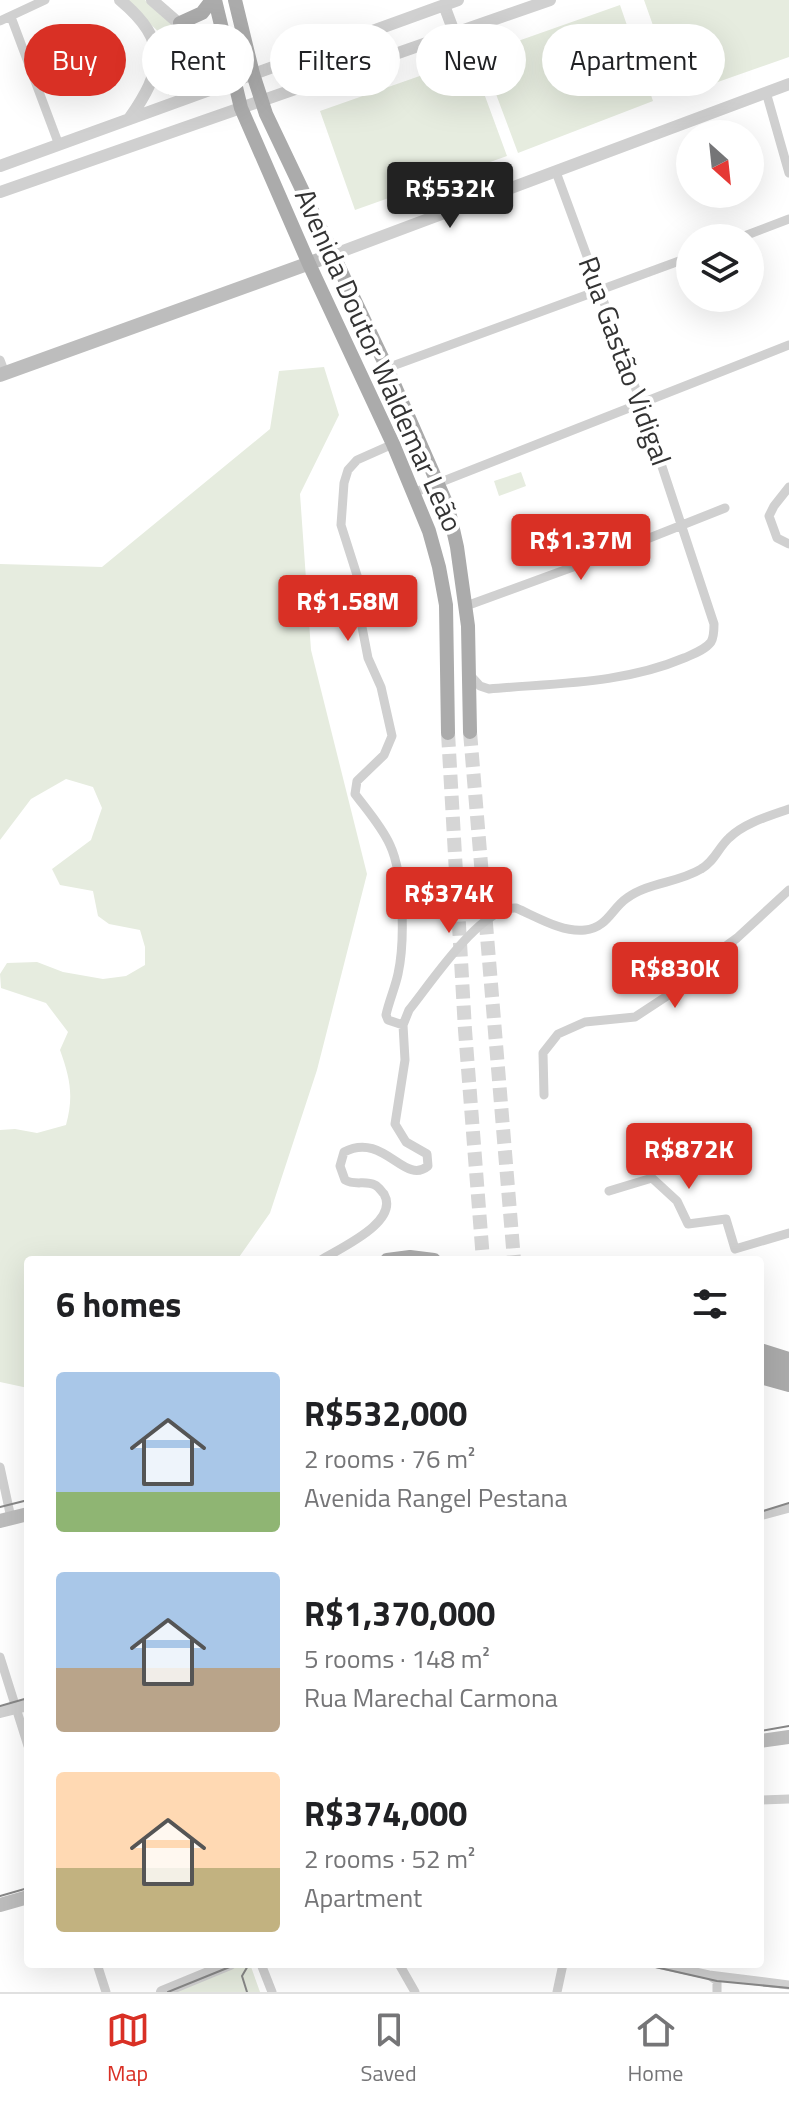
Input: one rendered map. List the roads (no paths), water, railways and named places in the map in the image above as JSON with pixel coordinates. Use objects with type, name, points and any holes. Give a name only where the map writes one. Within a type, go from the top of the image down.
[{"type":"main road","points":[[180,23],[202,13],[213,0]]},
{"type":"main road","points":[[213,0],[221,24]]},
{"type":"main road","points":[[235,0],[236,24]]},
{"type":"main road","name":"Avenida Doutor Waldemar Leão","points":[[254,95],[262,105],[438,482],[455,535],[466,606],[470,732]]},
{"type":"main road","name":"Avenida Doutor Waldemar Leão","points":[[240,96],[241,108],[309,264],[393,444],[439,567],[446,605],[448,733]]},
{"type":"main road","points":[[2,369],[332,255]]},
{"type":"main road","points":[[764,1351],[789,1359]]},
{"type":"main road","points":[[764,1364],[789,1372]]},
{"type":"main road","points":[[764,1378],[789,1385]]},
{"type":"main road","points":[[764,1740],[789,1737]]},
{"type":"main road","points":[[0,1905],[24,1898]]},
{"type":"street","points":[[0,21],[45,0]]},
{"type":"street","points":[[120,0],[146,26],[156,53],[151,85],[128,122]]},
{"type":"street","points":[[152,0],[180,23]]},
{"type":"street","points":[[254,71],[445,8],[458,0]]},
{"type":"street","points":[[475,24],[550,0]]},
{"type":"street","points":[[445,8],[451,24]]},
{"type":"street","points":[[11,17],[59,145]]},
{"type":"street","points":[[0,192],[135,143],[241,108],[262,105],[416,45]]},
{"type":"street","points":[[332,255],[789,84]]},
{"type":"street","points":[[766,92],[789,173]]},
{"type":"street","points":[[0,166],[195,96]]},
{"type":"street","points":[[128,122],[135,143]]},
{"type":"street","name":"Rua Gastão Vidigal","points":[[470,675],[480,686],[489,689],[630,677],[698,652],[714,634],[714,624],[683,525],[556,172]]},
{"type":"street","points":[[764,228],[789,219]]},
{"type":"street","points":[[387,368],[676,262]]},
{"type":"street","points":[[413,493],[789,345]]},
{"type":"street","points":[[393,444],[357,460],[348,470],[341,525],[362,591],[362,627],[368,658],[381,687],[392,736],[384,755],[357,781],[355,794],[390,844],[394,857],[402,915],[401,945],[398,975],[386,1015],[388,1020],[403,1025]]},
{"type":"street","points":[[789,487],[769,516],[777,538],[789,544]]},
{"type":"street","points":[[466,606],[725,508]]},
{"type":"street","points":[[327,1256],[374,1227],[386,1212],[386,1200],[377,1187],[345,1180],[340,1166],[344,1152],[361,1146],[378,1149],[415,1172],[426,1169],[429,1163],[427,1154],[406,1142],[395,1124],[405,1060],[403,1025],[409,1010],[478,926],[507,908],[516,908],[569,930],[587,930],[603,924],[625,899],[645,888],[683,878],[704,868],[738,830],[789,809]]},
{"type":"street","points":[[544,1095],[543,1053],[558,1034],[585,1022],[635,1017],[667,996],[789,890]]},
{"type":"street","points":[[609,1191],[652,1178],[677,1201],[688,1224],[726,1219],[735,1249],[784,1234]]},
{"type":"street","points":[[0,1467],[6,1520]]},
{"type":"street","points":[[764,1515],[789,1508]]},
{"type":"street","points":[[0,1657],[22,1706],[0,1712]]},
{"type":"street","points":[[764,1800],[789,1799]]},
{"type":"street","points":[[98,1968],[106,1992]]},
{"type":"street","points":[[162,1992],[220,1968]]},
{"type":"street","points":[[263,1968],[272,1992]]},
{"type":"street","points":[[401,1968],[415,1992]]},
{"type":"street","points":[[557,1992],[562,1968]]},
{"type":"street","points":[[699,1968],[717,1981],[717,1992]]},
{"type":"street","points":[[709,1975],[789,1985]]},
{"type":"tunnel","points":[[470,732],[514,1256]]},
{"type":"tunnel","points":[[448,733],[465,1030],[483,1256]]},
{"type":"tram line","points":[[0,1507],[24,1501]]},
{"type":"tram line","points":[[764,1511],[789,1503]]},
{"type":"tram line","points":[[0,1706],[24,1699]]},
{"type":"tram line","points":[[764,1730],[789,1726]]},
{"type":"tram line","points":[[0,1896],[24,1889]]},
{"type":"tram line","points":[[168,1992],[227,1968]]},
{"type":"tram line","points":[[247,1968],[242,1976],[247,1992]]},
{"type":"tram line","points":[[660,1968],[717,1981],[789,1988]]}]
